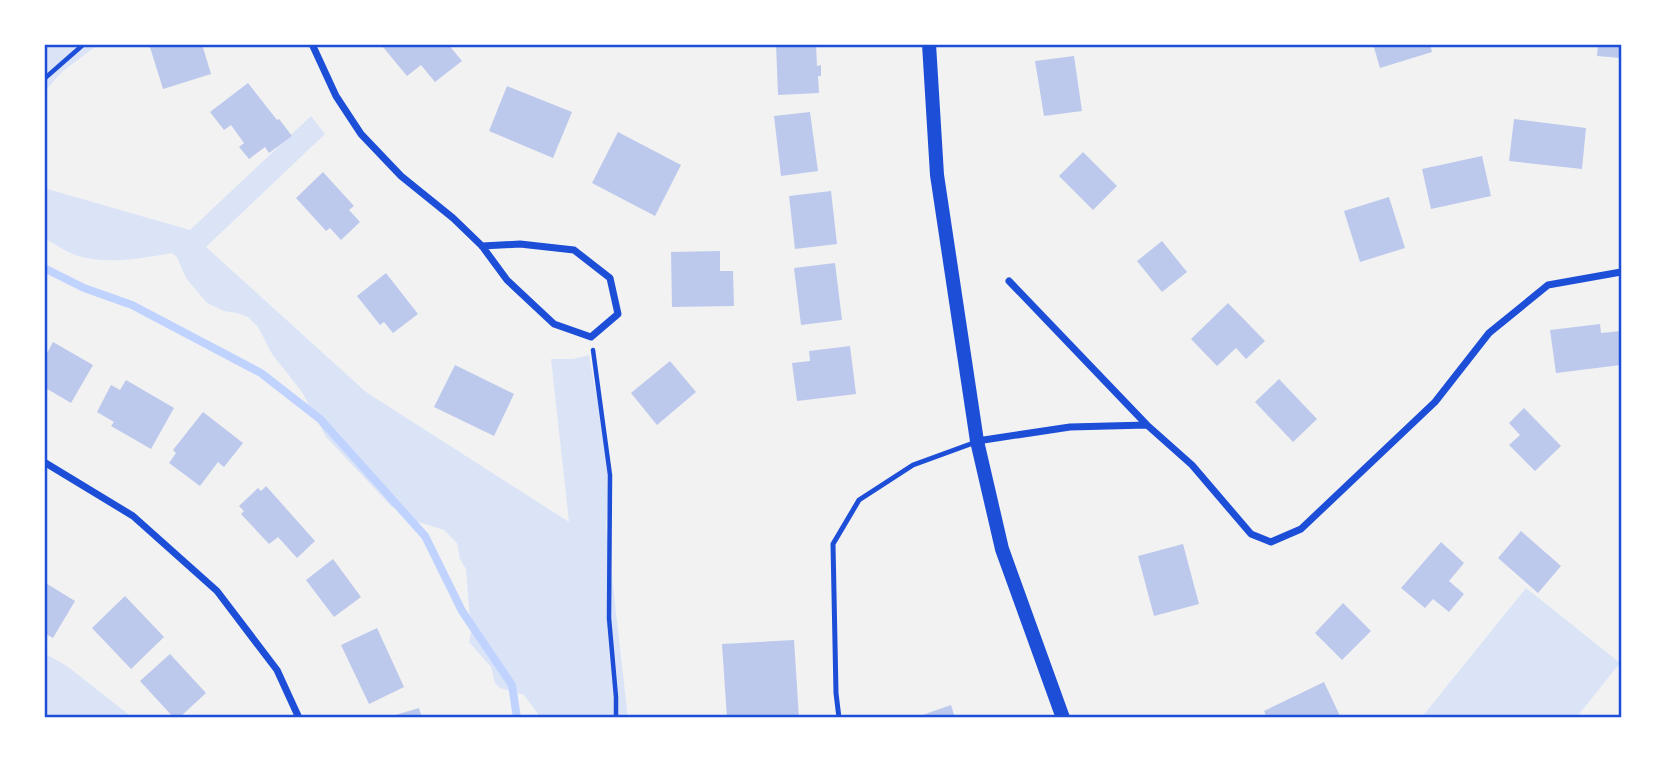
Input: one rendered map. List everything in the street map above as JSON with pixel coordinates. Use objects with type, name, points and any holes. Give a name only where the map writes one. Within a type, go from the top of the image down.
[{"type":"main road","points":[[929,44],[937,175],[977,441],[1002,549],[1063,718]]},
{"type":"street","points":[[312,44],[336,96],[361,134],[401,176],[453,218],[482,246],[506,280],[554,324],[591,337],[618,314],[610,278],[574,250],[520,244],[482,246]]},
{"type":"street","points":[[1009,281],[1147,425],[1192,465],[1251,534],[1271,542],[1301,529],[1435,401],[1489,332],[1548,285],[1621,272]]},
{"type":"street","points":[[977,441],[1070,426],[1147,425]]},
{"type":"street","points":[[44,462],[133,516],[217,591],[278,670],[299,718]]},
{"type":"lane","points":[[839,718],[836,693],[833,544],[859,500],[913,465],[977,441]]},
{"type":"path","points":[[44,79],[84,44]]},
{"type":"path","points":[[591,337],[610,475],[609,618],[616,697],[615,718]]},
{"type":"shaded area","points":[[44,44],[99,44],[63,71],[44,92]]},
{"type":"shaded area","points":[[311,116],[325,134],[206,247],[366,392],[569,522],[551,359],[573,359],[589,355],[611,475],[606,525],[628,718],[541,718],[524,695],[500,688],[495,683],[491,667],[469,642],[471,633],[466,569],[460,559],[457,543],[444,530],[412,520],[391,506],[326,437],[302,392],[272,354],[258,327],[248,317],[207,303],[186,278],[177,257],[172,253],[125,260],[89,259],[69,252],[44,238],[44,188],[190,230]]},
{"type":"shaded area","points":[[1526,588],[1620,663],[1576,718],[1421,718]]},
{"type":"shaded area","points":[[44,653],[67,666],[133,718],[44,718]]},
{"type":"building","points":[[149,44],[202,44],[211,74],[163,89]]},
{"type":"building","points":[[387,44],[448,44],[462,61],[435,82],[421,65],[407,76],[383,47]]},
{"type":"building","points":[[776,44],[816,44],[817,66],[821,65],[821,76],[818,76],[819,93],[778,95]]},
{"type":"building","points":[[1373,44],[1430,44],[1432,52],[1380,68]]},
{"type":"building","points":[[1598,44],[1621,44],[1621,58],[1597,56]]},
{"type":"building","points":[[1074,56],[1082,111],[1044,116],[1035,61]]},
{"type":"building","points":[[248,83],[292,136],[269,153],[265,147],[249,159],[239,147],[244,143],[231,125],[224,130],[210,112]]},
{"type":"building","points":[[507,86],[572,112],[553,158],[489,131]]},
{"type":"building","points":[[810,112],[818,171],[781,176],[774,116]]},
{"type":"building","points":[[1514,119],[1586,128],[1582,169],[1509,161]]},
{"type":"building","points":[[618,132],[681,165],[655,216],[592,183]]},
{"type":"building","points":[[1083,152],[1117,186],[1093,210],[1059,176]]},
{"type":"building","points":[[1482,156],[1491,196],[1431,209],[1422,169]]},
{"type":"building","points":[[323,172],[354,206],[349,210],[360,222],[341,240],[330,228],[326,231],[296,198]]},
{"type":"building","points":[[831,191],[837,244],[795,249],[789,196]]},
{"type":"building","points":[[1389,197],[1405,248],[1360,262],[1344,211]]},
{"type":"building","points":[[1162,241],[1187,272],[1162,292],[1137,261]]},
{"type":"building","points":[[720,251],[720,271],[733,271],[734,306],[672,307],[671,252]]},
{"type":"building","points":[[835,263],[842,320],[801,325],[794,268]]},
{"type":"building","points":[[386,273],[418,314],[393,333],[384,322],[380,325],[357,296]]},
{"type":"building","points":[[1228,303],[1265,341],[1246,359],[1236,348],[1217,366],[1191,339]]},
{"type":"building","points":[[1600,324],[1601,333],[1621,331],[1621,365],[1556,373],[1550,330]]},
{"type":"building","points":[[53,342],[93,365],[71,403],[44,387],[44,354],[46,355]]},
{"type":"building","points":[[850,346],[856,394],[797,401],[792,363],[810,361],[809,351]]},
{"type":"building","points":[[670,361],[696,392],[657,425],[631,393]]},
{"type":"building","points":[[455,365],[514,394],[494,436],[434,407]]},
{"type":"building","points":[[1279,379],[1317,419],[1293,442],[1255,402]]},
{"type":"building","points":[[126,380],[174,408],[151,449],[111,426],[114,422],[97,412],[111,385],[120,390]]},
{"type":"building","points":[[1524,408],[1561,446],[1535,471],[1509,445],[1520,435],[1509,423]]},
{"type":"building","points":[[203,412],[243,443],[224,467],[218,462],[200,486],[169,463],[176,453],[173,450]]},
{"type":"building","points":[[266,486],[315,541],[297,558],[278,537],[269,544],[241,514],[244,511],[239,506],[258,488],[261,491]]},
{"type":"building","points":[[1521,531],[1561,566],[1538,593],[1498,558]]},
{"type":"building","points":[[1441,542],[1464,563],[1449,581],[1464,594],[1449,612],[1433,599],[1425,608],[1401,588]]},
{"type":"building","points":[[1183,544],[1199,604],[1154,616],[1138,556]]},
{"type":"building","points":[[333,559],[361,597],[334,617],[306,580]]},
{"type":"building","points":[[44,582],[75,601],[53,638],[44,633]]},
{"type":"building","points":[[125,596],[164,637],[131,669],[92,628]]},
{"type":"building","points":[[1343,603],[1371,631],[1342,660],[1315,633]]},
{"type":"building","points":[[377,628],[404,687],[369,704],[341,645]]},
{"type":"building","points":[[794,640],[799,718],[727,718],[722,644]]},
{"type":"building","points":[[170,654],[206,693],[179,718],[174,718],[140,681]]},
{"type":"building","points":[[1324,682],[1341,718],[1267,718],[1264,711]]},
{"type":"building","points":[[951,705],[955,718],[914,718]]},
{"type":"building","points":[[419,708],[422,718],[385,718]]},
{"type":"waterway","points":[[44,268],[84,288],[132,305],[261,373],[320,419],[425,536],[462,611],[512,685],[517,718]]}]
